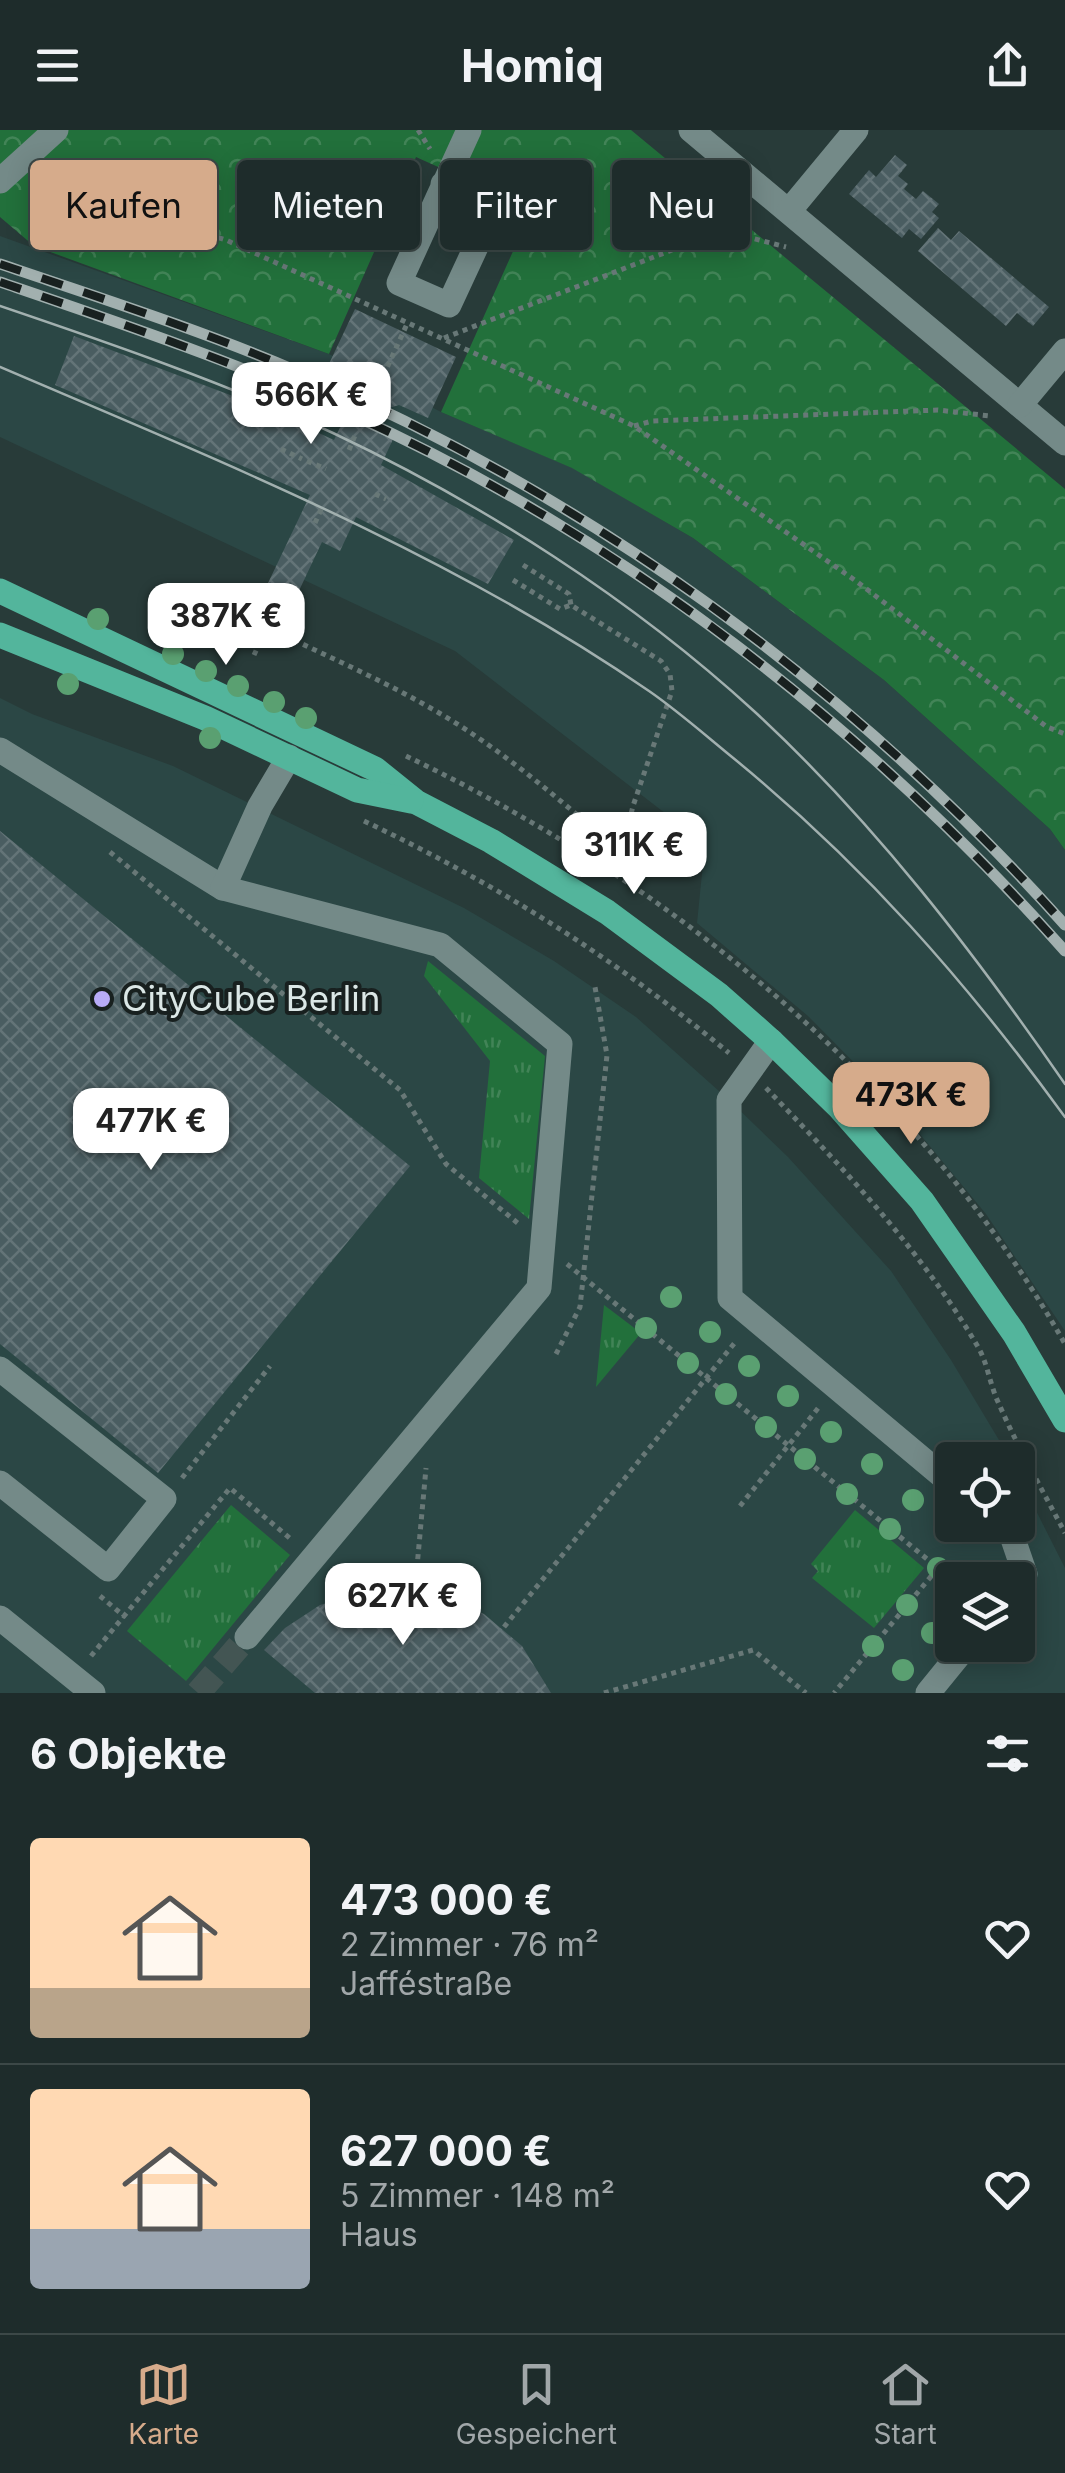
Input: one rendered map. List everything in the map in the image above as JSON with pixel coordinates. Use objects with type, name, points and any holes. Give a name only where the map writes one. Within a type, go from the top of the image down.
[{"type":"main road","points":[[0,591],[375,770],[416,802],[570,889],[664,953],[771,1041],[838,1107],[922,1201],[996,1306],[1065,1420]]},
{"type":"main road","points":[[0,635],[206,718],[358,790],[416,802]]},
{"type":"street","points":[[0,180],[56,130]]},
{"type":"street","points":[[455,160],[469,130]]},
{"type":"street","points":[[690,130],[1065,443]]},
{"type":"street","points":[[790,211],[856,130]]},
{"type":"street","points":[[440,191],[399,283],[449,306],[475,250]]},
{"type":"street","points":[[1020,405],[1065,351]]},
{"type":"street","points":[[0,750],[222,888],[440,945],[560,1044],[540,1288],[247,1637]]},
{"type":"street","points":[[222,888],[260,806],[289,757]]},
{"type":"street","points":[[771,1041],[730,1100],[730,1298],[935,1470]]},
{"type":"street","points":[[0,1368],[164,1499],[108,1569],[0,1483]]},
{"type":"street","points":[[0,1618],[83,1685]]},
{"type":"street","points":[[928,1693],[953,1662]]},
{"type":"path","points":[[444,338],[703,238],[740,235],[800,251]]},
{"type":"path","points":[[217,237],[634,426],[856,581],[1047,727],[1065,734]]},
{"type":"path","points":[[374,394],[424,293]]},
{"type":"path","points":[[634,426],[652,421],[938,410],[1001,418],[1020,405]]},
{"type":"path","points":[[349,450],[356,433]]},
{"type":"path","points":[[281,448],[326,469]]},
{"type":"path","points":[[375,494],[386,499]]},
{"type":"path","points":[[315,523],[323,505]]},
{"type":"path","points":[[523,564],[569,594],[571,606]]},
{"type":"path","points":[[514,580],[560,609],[571,606],[661,661],[670,674],[672,691],[633,806],[618,867]]},
{"type":"path","points":[[254,655],[274,610]]},
{"type":"path","points":[[267,627],[384,682],[470,732],[621,853]]},
{"type":"path","points":[[390,748],[519,814],[583,852],[676,916]]},
{"type":"path","points":[[96,842],[400,1090],[446,1164],[526,1230]]},
{"type":"path","points":[[558,925],[651,990],[749,1070],[867,1194],[948,1300],[982,1352],[996,1399],[1065,1534]]},
{"type":"path","points":[[556,1354],[580,1306],[605,1075],[607,1055],[595,987]]},
{"type":"path","points":[[604,1294],[938,1568],[834,1693]]},
{"type":"path","points":[[504,1627],[725,1355]]},
{"type":"path","points":[[184,1475],[270,1366]]},
{"type":"path","points":[[414,1589],[430,1418]]},
{"type":"path","points":[[740,1506],[807,1422]]},
{"type":"path","points":[[239,1494],[298,1545]]},
{"type":"path","points":[[83,1685],[124,1616]]},
{"type":"path","points":[[604,1693],[753,1650],[806,1693]]},
{"type":"shaded area","points":[[0,236],[30,250],[329,354],[441,412],[573,468],[693,538],[884,680],[1050,829],[1065,850],[1065,1331],[986,1214],[894,1103],[808,1016],[697,923],[705,844],[455,651],[0,437]]},
{"type":"shaded area","points":[[0,698],[32,714],[173,766],[464,908],[554,961],[636,1017],[729,1100],[788,1157],[891,1271],[1000,1442],[935,1442],[935,1542],[1035,1542],[1035,1509],[1065,1568],[1065,1693],[0,1693]]},
{"type":"green space","points":[[0,130],[631,130],[667,160],[612,160],[612,250],[750,250],[750,228],[1065,489],[1065,850],[1050,829],[884,680],[693,538],[572,468],[441,412],[514,250],[592,250],[592,160],[440,160],[440,168],[416,157],[237,160],[237,250],[375,250],[329,354],[45,250],[217,250],[217,160],[30,160],[30,243],[0,217]]},
{"type":"green space","points":[[428,961],[545,1056],[529,1219],[479,1178],[490,1061],[424,976]]},
{"type":"green space","points":[[604,1305],[641,1333],[596,1387]]},
{"type":"green space","points":[[231,1505],[290,1555],[186,1681],[127,1631]]},
{"type":"green space","points":[[855,1510],[924,1568],[874,1628],[812,1578],[818,1571],[811,1564]]},
{"type":"building","points":[[895,155],[907,165],[898,176],[908,184],[904,189],[916,199],[923,191],[939,204],[932,212],[939,218],[921,239],[909,229],[902,238],[849,194],[869,170],[876,177]]},
{"type":"building","points":[[938,228],[951,240],[959,231],[1049,307],[1033,326],[1017,313],[1006,326],[918,251]]},
{"type":"building","points":[[355,309],[456,357],[428,418],[399,405],[386,409],[378,426],[395,435],[381,465],[514,540],[488,584],[356,517],[340,551],[322,542],[287,616],[259,602],[310,495],[55,385],[74,336],[262,407],[334,440],[356,394],[351,383],[326,370]]},
{"type":"building","name":"CityCube Berlin","points":[[0,831],[410,1166],[158,1473],[0,1344]]},
{"type":"building","points":[[392,1588],[437,1594],[484,1614],[522,1646],[551,1693],[315,1693],[264,1650],[285,1628],[320,1605],[369,1590]]},
{"type":"tunnel","points":[[198,1693],[247,1637]]},
{"type":"tram line","points":[[0,306],[210,381],[333,433],[500,523],[607,593],[708,670],[841,798],[958,937],[1065,1084]]},
{"type":"tram line","points":[[0,367],[250,475],[414,553],[573,641],[649,691],[780,798],[869,882],[950,971],[1065,1117]]},
{"type":"railway","points":[[0,264],[188,328],[299,372],[408,422],[614,540],[807,679],[897,756],[983,838],[1065,925]]},
{"type":"railway","points":[[0,282],[303,393],[448,462],[547,517],[642,578],[822,714],[907,789],[1065,951]]},
{"type":"place","name":"CityCube Berlin","points":[[102,999]]}]
